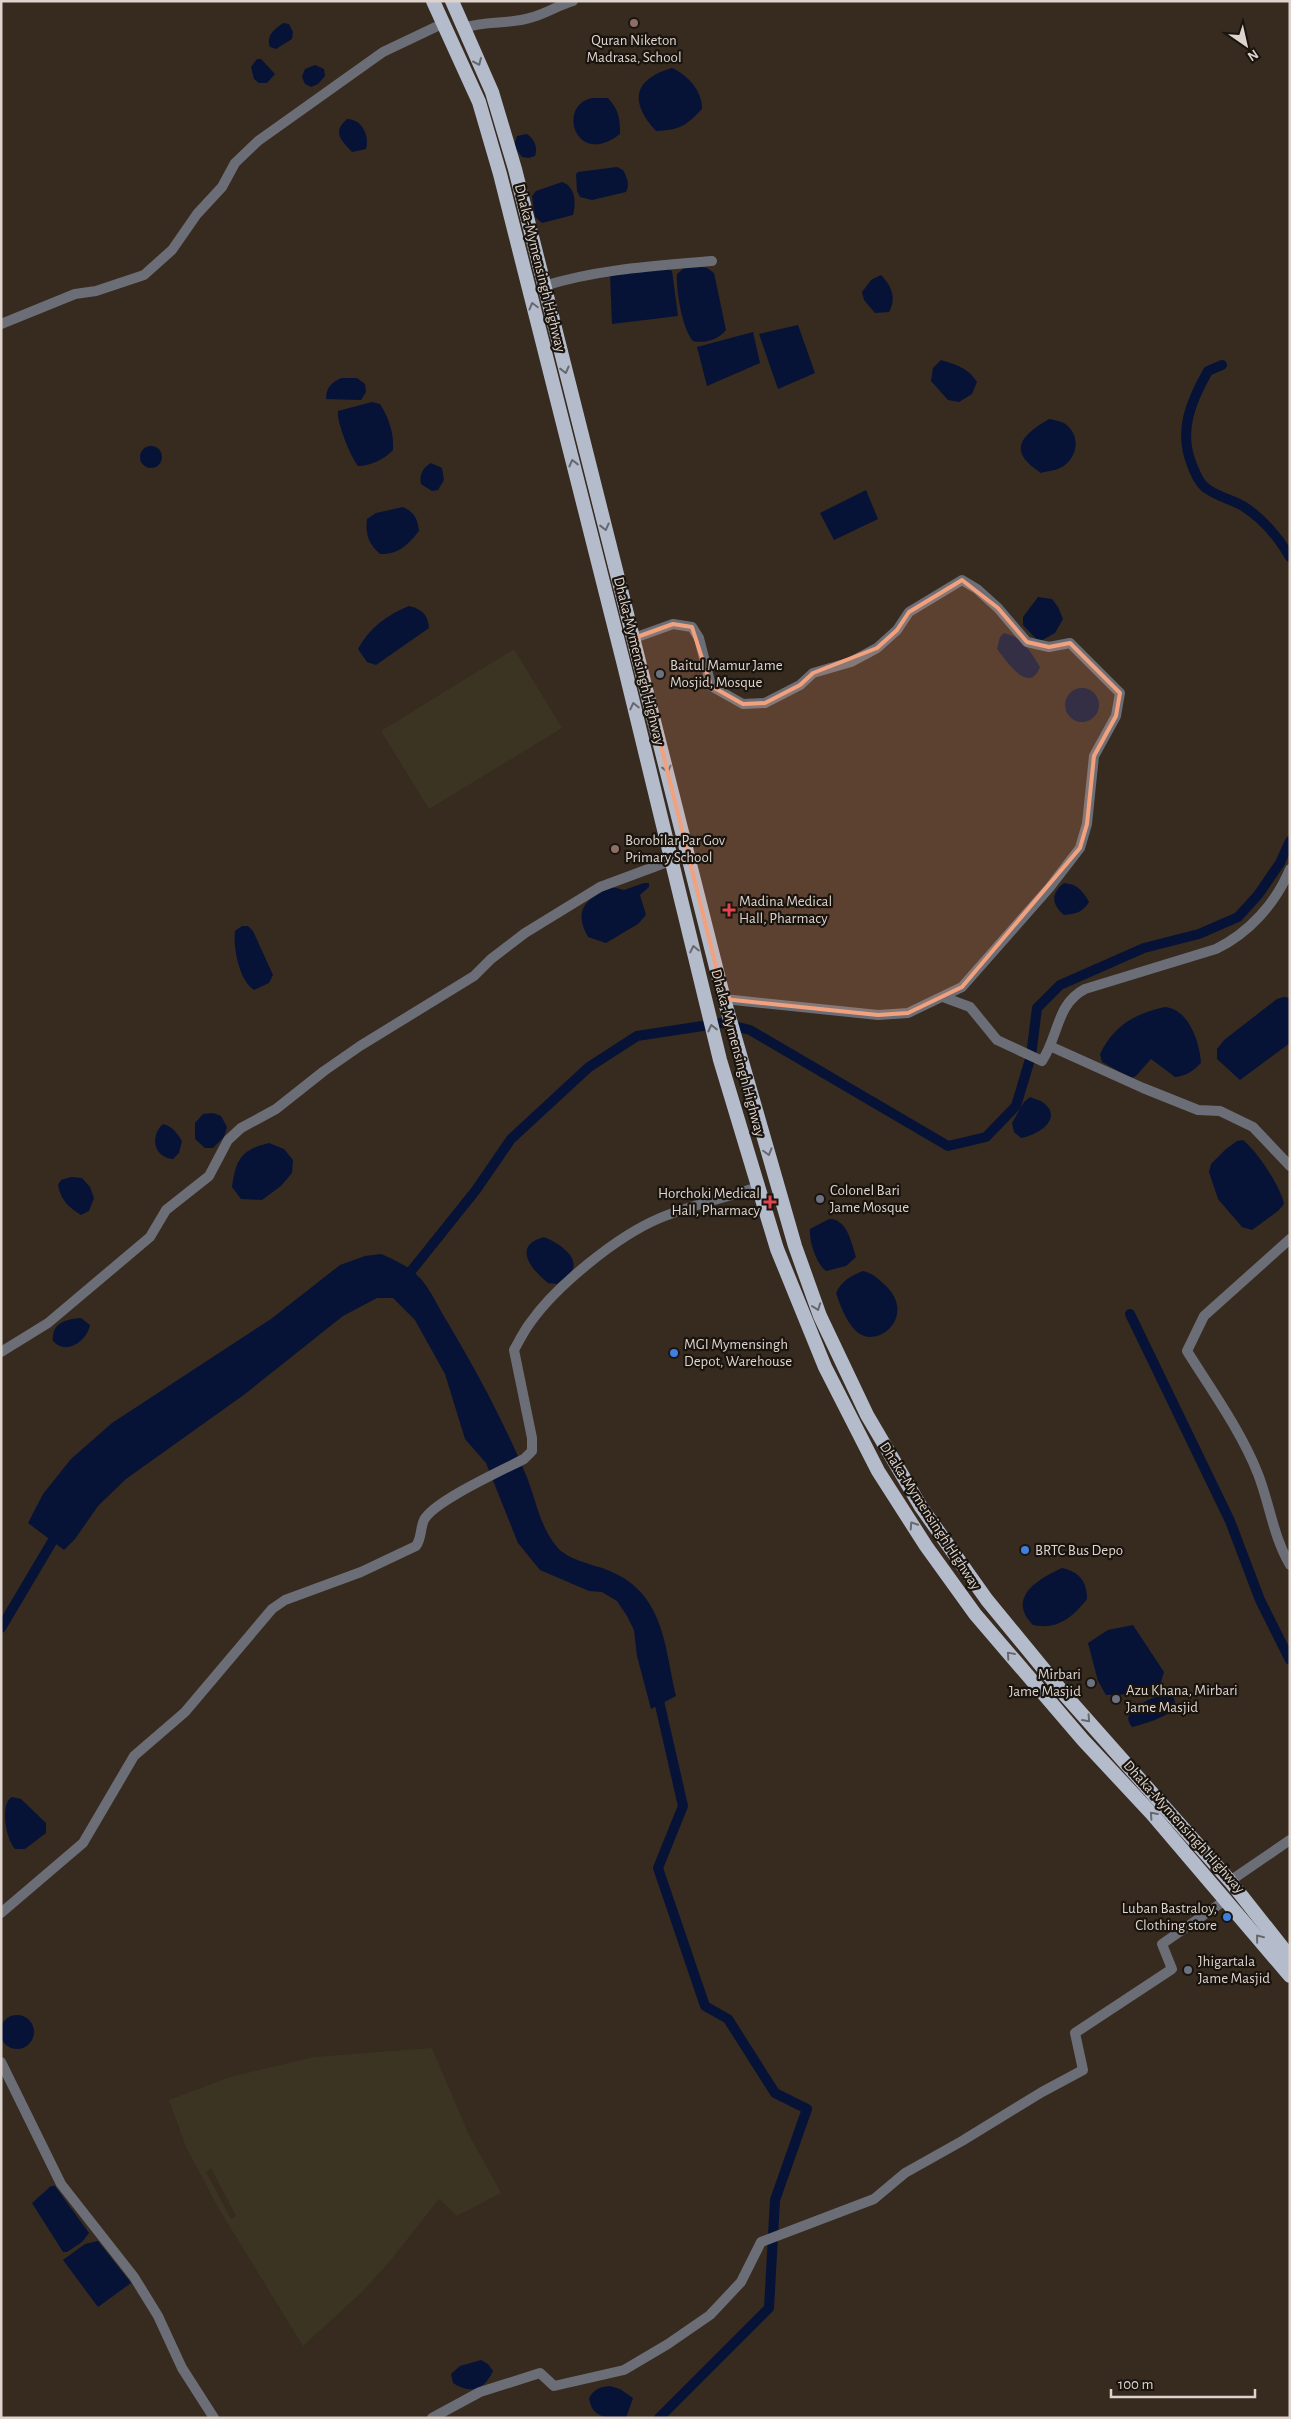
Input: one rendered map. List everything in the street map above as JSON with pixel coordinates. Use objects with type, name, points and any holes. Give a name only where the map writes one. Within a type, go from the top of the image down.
[{"type":"highway","name":"Dhaka-Mymensingh Highway","points":[[433,1],[479,102],[500,174],[624,665],[670,861],[688,923],[720,1060],[777,1248],[825,1367],[878,1471],[926,1546],[974,1614],[1227,1899],[1290,1976]]},
{"type":"highway","name":"Dhaka-Mymensingh Highway","points":[[452,1],[492,92],[515,169],[739,1055],[795,1246],[820,1316],[867,1415],[921,1508],[987,1600],[1064,1695],[1230,1880],[1290,1957]]},
{"type":"street","points":[[464,28],[472,25],[509,22],[533,17],[573,1]]},
{"type":"street","points":[[1,324],[75,294],[96,291],[144,275],[172,250],[197,214],[222,186],[235,163],[258,141],[383,52],[444,22]]},
{"type":"street","points":[[544,286],[575,276],[641,267],[712,261]]},
{"type":"street","points":[[634,638],[673,624],[692,627],[699,638],[712,686],[743,704],[765,703],[800,685],[813,673],[851,662],[878,648],[897,630],[909,612],[962,580],[977,589],[998,608],[1027,642],[1049,647],[1070,644],[1120,693],[1116,716],[1094,756],[1087,824],[1080,848],[1050,887],[962,987],[908,1013],[878,1015],[724,998]]},
{"type":"street","points":[[1,1352],[48,1323],[150,1237],[166,1210],[209,1176],[228,1140],[240,1128],[276,1109],[324,1070],[474,976],[491,959],[525,933],[600,887],[670,861]]},
{"type":"street","points":[[943,997],[970,1008],[997,1040],[1042,1061],[1052,1047],[1059,1020],[1073,995],[1085,989],[1216,949],[1230,942],[1262,914],[1290,869]]},
{"type":"street","points":[[1052,1047],[1143,1088],[1198,1110],[1220,1111],[1253,1127],[1290,1166]]},
{"type":"street","points":[[1,1914],[83,1843],[134,1756],[185,1712],[272,1609],[285,1600],[362,1572],[416,1546],[422,1538],[424,1520],[434,1510],[482,1481],[524,1459],[532,1451],[532,1438],[514,1350],[530,1323],[551,1299],[576,1276],[629,1234],[668,1216],[758,1187]]},
{"type":"street","points":[[1290,1239],[1204,1316],[1187,1351],[1240,1436],[1259,1475],[1278,1542],[1290,1565]]},
{"type":"street","points":[[1230,1880],[1290,1840]]},
{"type":"street","points":[[432,2418],[480,2392],[540,2373],[554,2386],[624,2370],[668,2344],[710,2315],[741,2282],[761,2242],[874,2200],[905,2173],[962,2142],[1042,2092],[1083,2070],[1074,2033],[1172,1970],[1162,1944],[1227,1899]]},
{"type":"street","points":[[1,2062],[61,2184],[134,2277],[158,2316],[182,2368],[214,2418]]},
{"type":"highlighted area","points":[[962,580],[998,608],[1027,642],[1049,647],[1070,643],[1120,693],[1116,716],[1094,756],[1087,824],[1080,848],[962,987],[908,1013],[878,1015],[724,999],[634,638],[673,624],[692,627],[711,686],[743,704],[765,703],[800,685],[813,673],[877,648],[897,630],[909,612]]},
{"type":"shaded area","points":[[514,649],[562,728],[429,809],[381,731]]},
{"type":"shaded area","points":[[432,2048],[468,2133],[501,2193],[457,2216],[439,2199],[390,2261],[361,2293],[303,2346],[219,2209],[186,2147],[169,2100],[230,2077],[314,2057]],"holes":[[[211,2168],[236,2216],[231,2219],[206,2172]]]},
{"type":"water","points":[[283,23],[289,24],[293,32],[292,39],[276,49],[270,47],[270,36]]},
{"type":"water","points":[[257,59],[261,59],[275,74],[267,83],[259,83],[254,79],[251,67]]},
{"type":"water","points":[[315,65],[324,69],[325,76],[318,84],[311,87],[305,84],[302,77],[305,69]]},
{"type":"water","points":[[672,68],[684,75],[697,90],[702,109],[682,126],[671,130],[656,131],[642,110],[639,93],[649,78]]},
{"type":"water","points":[[593,98],[608,98],[618,115],[620,134],[604,143],[592,144],[582,140],[576,131],[573,121],[575,111],[582,103]]},
{"type":"water","points":[[347,119],[357,122],[364,129],[367,139],[366,149],[352,152],[342,140],[339,132],[342,124]]},
{"type":"water","points":[[527,134],[532,138],[536,146],[535,156],[529,158],[522,157],[514,146],[517,136]]},
{"type":"water","points":[[617,167],[623,170],[627,178],[628,187],[626,192],[592,200],[580,197],[577,191],[576,174],[578,172]]},
{"type":"water","points":[[562,182],[567,184],[574,196],[573,215],[542,223],[535,217],[532,196],[536,191]]},
{"type":"water","points":[[696,266],[707,268],[714,273],[726,330],[716,338],[702,342],[693,341],[689,335],[683,319],[678,290],[677,274],[684,268]]},
{"type":"water","points":[[668,269],[672,271],[678,316],[612,324],[610,273]]},
{"type":"water","points":[[881,275],[890,287],[893,302],[889,312],[875,313],[864,300],[862,292],[871,280]]},
{"type":"water","points":[[798,325],[815,373],[778,389],[759,334]]},
{"type":"water","points":[[753,332],[760,363],[707,386],[697,347]]},
{"type":"water","points":[[941,360],[962,368],[974,377],[977,382],[972,394],[959,402],[948,400],[931,381],[933,368]]},
{"type":"water","points":[[341,378],[357,378],[365,384],[366,392],[361,400],[326,399],[330,386]]},
{"type":"water","points":[[372,402],[380,404],[386,415],[392,432],[393,450],[377,461],[358,466],[339,423],[338,411]]},
{"type":"water","points":[[1049,419],[1062,422],[1070,428],[1074,434],[1076,447],[1071,459],[1066,464],[1058,469],[1041,473],[1024,458],[1021,444],[1031,432]]},
{"type":"water","points":[[151,446],[159,449],[162,457],[159,465],[151,468],[143,465],[140,457],[143,449]]},
{"type":"water","points":[[431,463],[442,468],[444,480],[438,490],[432,491],[421,484],[422,472]]},
{"type":"water","points":[[866,490],[878,519],[834,540],[820,513]]},
{"type":"water","points":[[403,507],[415,516],[419,531],[398,551],[380,554],[373,547],[369,539],[367,519],[376,513]]},
{"type":"water","points":[[1038,597],[1052,599],[1063,619],[1055,633],[1039,642],[1023,625],[1023,617]]},
{"type":"water","points":[[409,606],[423,613],[429,628],[376,665],[367,662],[358,649],[362,641],[379,623]]},
{"type":"water","points":[[1004,633],[1017,638],[1029,650],[1040,667],[1035,675],[1030,678],[1018,673],[997,649],[1000,637]]},
{"type":"water","points":[[1082,688],[1089,689],[1094,693],[1098,698],[1098,712],[1094,717],[1089,721],[1082,722],[1075,721],[1070,717],[1066,712],[1065,705],[1066,698],[1070,693],[1075,689]]},
{"type":"water","points":[[649,883],[649,887],[640,895],[646,915],[638,924],[606,943],[588,937],[583,927],[582,911],[590,900],[612,887],[624,890]]},
{"type":"water","points":[[1064,883],[1076,887],[1087,898],[1089,902],[1082,910],[1064,915],[1057,907],[1054,899],[1055,895]]},
{"type":"water","points":[[242,926],[248,926],[253,931],[273,975],[269,983],[254,990],[244,979],[236,955],[235,931]]},
{"type":"water","points":[[1290,998],[1290,1043],[1240,1080],[1217,1059],[1217,1049],[1224,1040],[1277,999]]},
{"type":"water","points":[[1165,1007],[1173,1009],[1187,1020],[1198,1046],[1201,1063],[1186,1074],[1175,1077],[1151,1059],[1136,1076],[1131,1078],[1102,1062],[1100,1054],[1105,1044],[1119,1028],[1135,1017]]},
{"type":"water","points":[[1030,1097],[1045,1104],[1050,1110],[1051,1116],[1040,1131],[1021,1138],[1014,1132],[1012,1123],[1024,1102]]},
{"type":"water","points":[[213,1113],[221,1116],[227,1127],[224,1137],[213,1148],[205,1148],[195,1139],[195,1123],[203,1114]]},
{"type":"water","points":[[163,1124],[174,1130],[182,1141],[179,1153],[173,1159],[161,1154],[156,1145],[156,1134]]},
{"type":"water","points":[[1243,1140],[1255,1152],[1268,1170],[1284,1204],[1278,1211],[1252,1230],[1242,1227],[1218,1199],[1209,1172],[1211,1164],[1226,1149],[1237,1141]]},
{"type":"water","points":[[269,1143],[284,1149],[293,1160],[292,1173],[281,1186],[262,1200],[241,1199],[232,1187],[238,1163],[252,1149]]},
{"type":"water","points":[[71,1177],[82,1178],[90,1187],[94,1198],[89,1211],[81,1215],[66,1203],[59,1190],[58,1185],[61,1180]]},
{"type":"water","points":[[829,1219],[835,1220],[844,1227],[856,1257],[846,1266],[826,1271],[819,1263],[814,1252],[810,1229]]},
{"type":"water","points":[[544,1237],[569,1253],[574,1263],[572,1271],[558,1284],[548,1283],[536,1272],[528,1258],[528,1246]]},
{"type":"water","points":[[381,1254],[412,1270],[431,1294],[469,1360],[518,1455],[542,1521],[557,1547],[573,1558],[605,1569],[624,1579],[639,1591],[650,1605],[664,1638],[676,1696],[651,1709],[637,1656],[634,1630],[617,1601],[602,1592],[589,1591],[540,1570],[518,1543],[486,1463],[465,1439],[445,1374],[415,1320],[393,1298],[377,1298],[343,1316],[245,1394],[126,1479],[98,1506],[75,1539],[64,1550],[28,1523],[43,1494],[71,1459],[112,1423],[271,1319],[340,1265],[365,1256]]},
{"type":"water","points":[[863,1271],[873,1275],[885,1285],[894,1297],[897,1309],[896,1319],[890,1328],[882,1334],[873,1337],[863,1336],[855,1330],[844,1313],[836,1293],[847,1279]]},
{"type":"water","points":[[81,1318],[90,1325],[85,1336],[80,1341],[70,1347],[64,1347],[53,1341],[54,1330],[57,1326],[70,1319]]},
{"type":"water","points":[[1062,1568],[1073,1572],[1081,1578],[1084,1582],[1087,1599],[1070,1617],[1057,1624],[1049,1626],[1033,1625],[1026,1615],[1023,1606],[1028,1590]]},
{"type":"water","points":[[1133,1625],[1164,1672],[1160,1685],[1141,1694],[1106,1695],[1098,1681],[1088,1643],[1108,1630]]},
{"type":"water","points":[[1164,1694],[1174,1698],[1176,1709],[1155,1720],[1132,1727],[1129,1715],[1132,1710]]},
{"type":"water","points":[[12,1797],[21,1799],[46,1823],[46,1833],[25,1849],[15,1849],[6,1829],[6,1806]]},
{"type":"water","points":[[17,2015],[24,2016],[29,2020],[33,2025],[33,2039],[29,2044],[24,2048],[17,2049],[10,2048],[5,2044],[1,2039],[0,2032],[1,2025],[5,2020],[10,2016]]},
{"type":"water","points":[[51,2186],[55,2186],[89,2233],[82,2242],[67,2252],[63,2252],[32,2203]]},
{"type":"water","points":[[98,2241],[131,2283],[98,2307],[63,2260],[85,2244]]},
{"type":"water","points":[[481,2360],[488,2364],[493,2371],[485,2383],[476,2389],[465,2389],[453,2383],[451,2374],[460,2366]]},
{"type":"water","points":[[610,2386],[620,2389],[633,2398],[626,2418],[602,2416],[597,2414],[591,2405],[589,2398],[593,2392]]},
{"type":"waterway","points":[[1222,365],[1208,371],[1196,394],[1188,417],[1186,440],[1192,465],[1201,483],[1206,488],[1243,506],[1257,516],[1281,543],[1290,557]]},
{"type":"waterway","points":[[404,1280],[476,1190],[511,1139],[589,1067],[637,1036],[722,1023],[750,1030],[948,1146],[986,1137],[1016,1106],[1031,1056],[1037,1008],[1060,985],[1144,948],[1199,934],[1238,917],[1258,895],[1280,863],[1290,841]]},
{"type":"waterway","points":[[1130,1314],[1230,1521],[1260,1600],[1290,1660]]},
{"type":"waterway","points":[[1,1628],[59,1530]]},
{"type":"waterway","points":[[657,1692],[683,1806],[658,1868],[705,2006],[728,2019],[775,2093],[807,2109],[775,2200],[769,2308],[659,2418]]},
{"type":"place","name":"Quran Niketon Madrasa, School","points":[[634,23]]},
{"type":"place","name":"Baitul Mamur Jame Mosjid, Mosque","points":[[660,674]]},
{"type":"place","name":"Borobilar Par Gov Primary School","points":[[615,849]]},
{"type":"place","name":"Madina Medical Hall, Pharmacy","points":[[729,910]]},
{"type":"place","name":"Colonel Bari Jame Mosque","points":[[820,1199]]},
{"type":"place","name":"Horchoki Medical Hall, Pharmacy","points":[[770,1202]]},
{"type":"place","name":"MGI Mymensingh Depot, Warehouse","points":[[674,1353]]},
{"type":"place","name":"BRTC Bus Depo","points":[[1025,1550]]},
{"type":"place","name":"Mirbari Jame Masjid","points":[[1091,1683]]},
{"type":"place","name":"Azu Khana, Mirbari Jame Masjid","points":[[1116,1699]]},
{"type":"place","name":"Luban Bastraloy, Clothing store","points":[[1227,1917]]},
{"type":"place","name":"Jhigartala Jame Masjid","points":[[1188,1970]]}]
